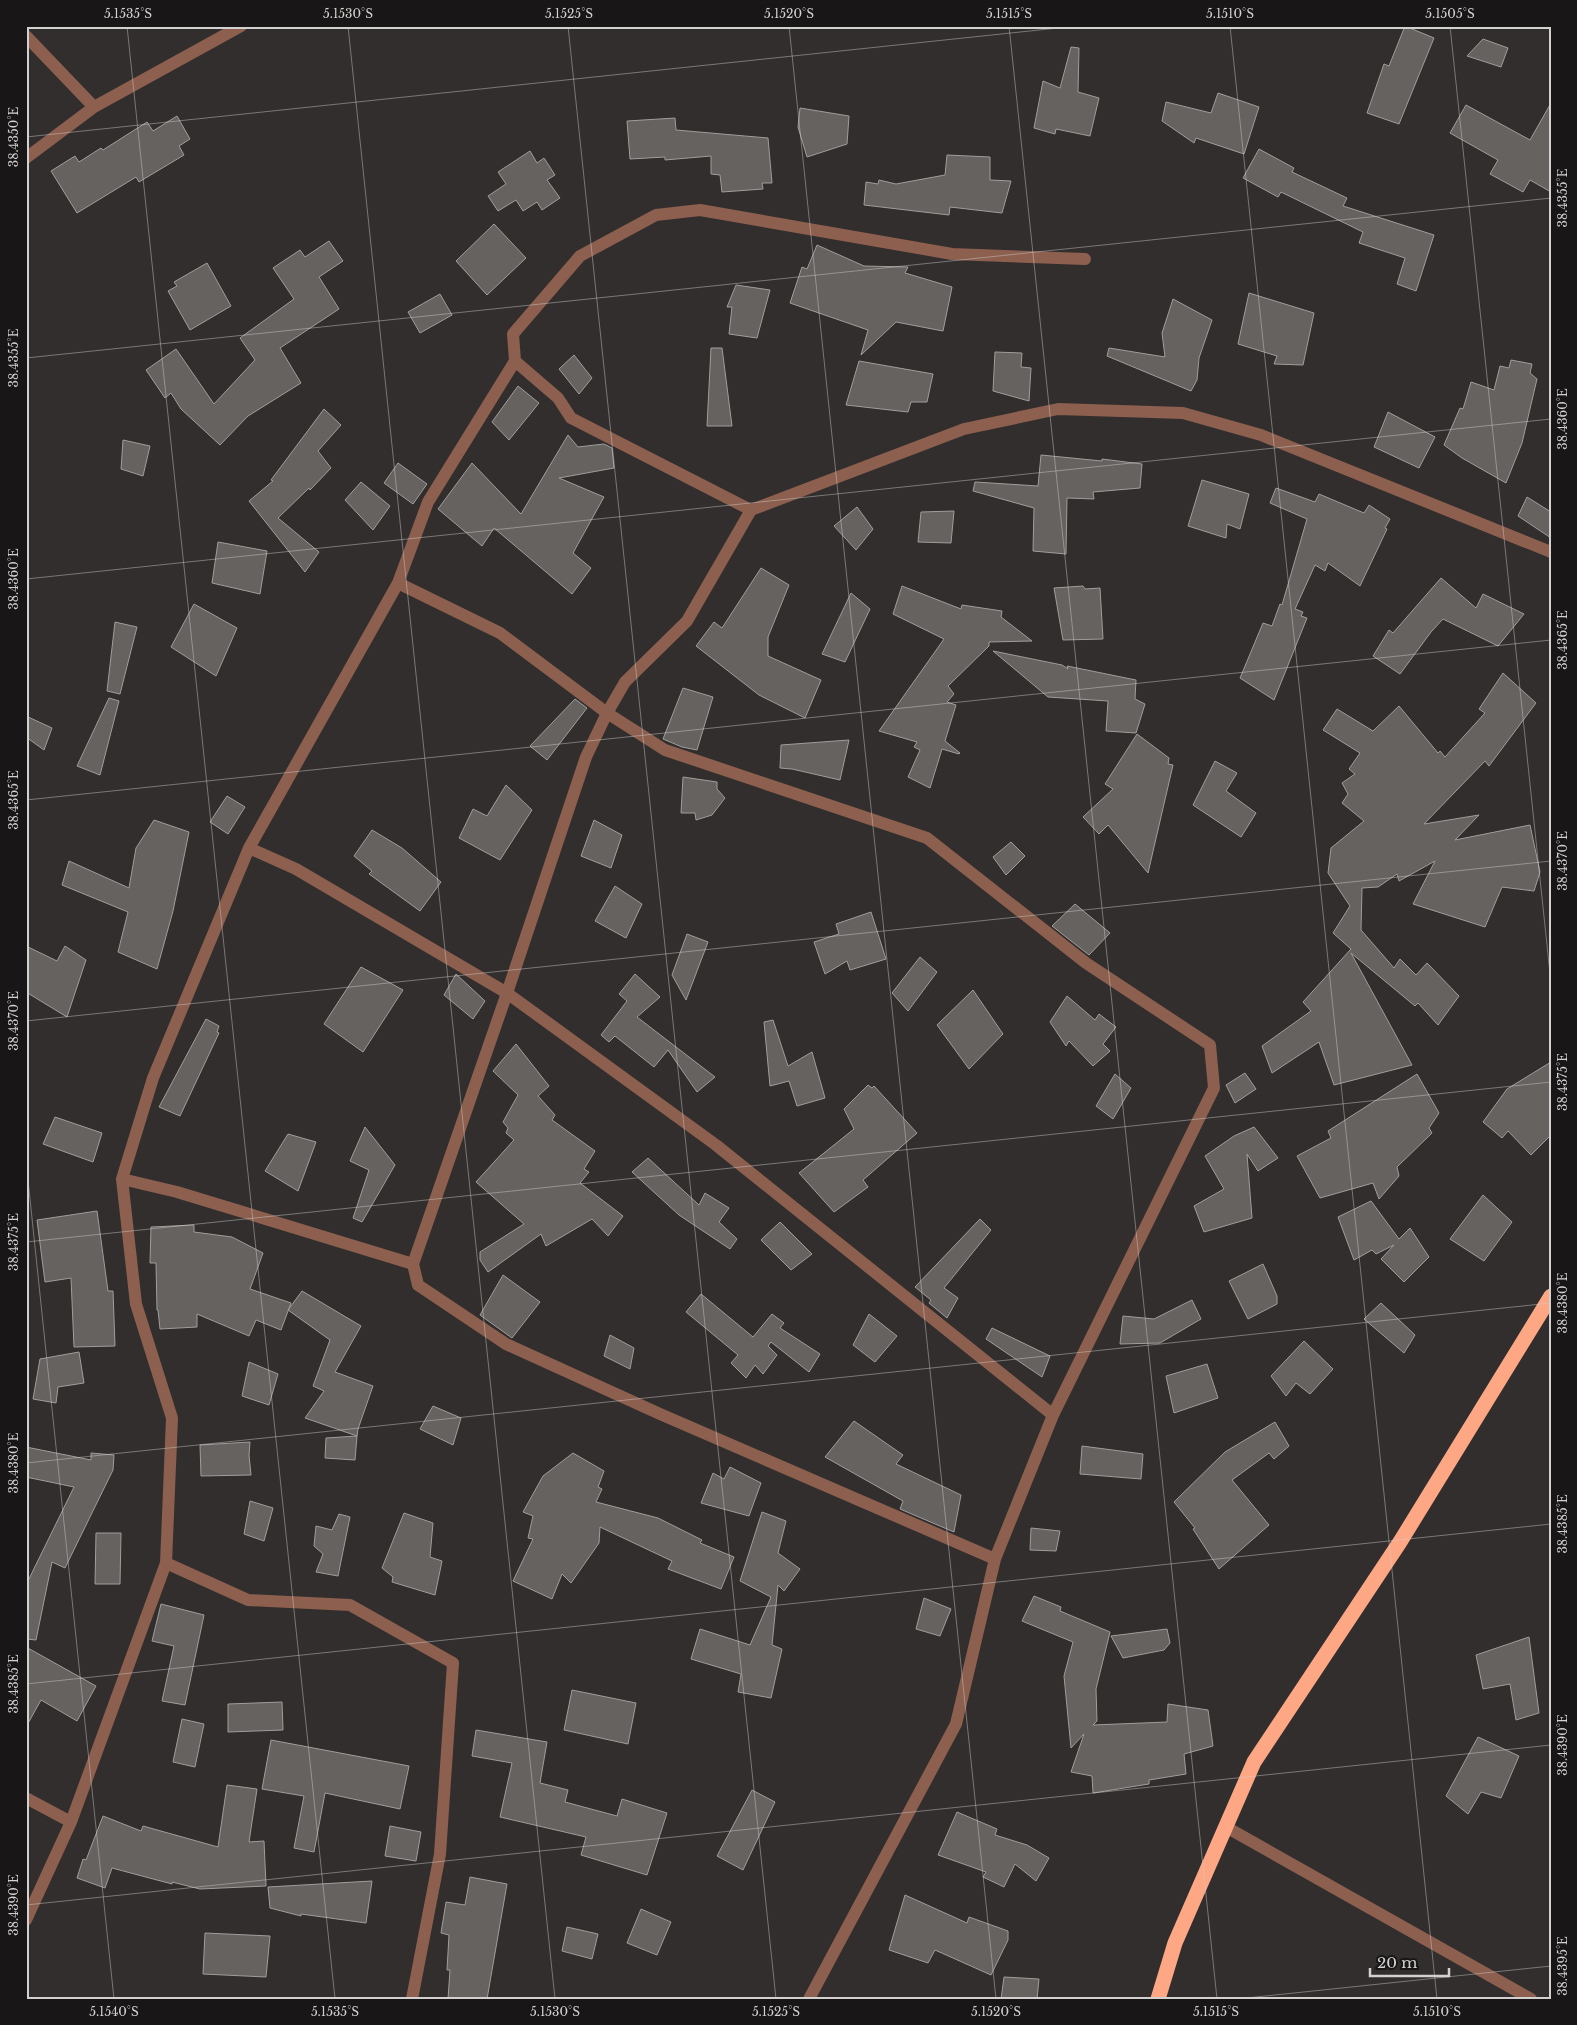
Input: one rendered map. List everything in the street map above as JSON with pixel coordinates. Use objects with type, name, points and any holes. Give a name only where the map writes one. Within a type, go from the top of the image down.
[{"type":"highway","points":[[1158,1999],[1175,1943],[1254,1762],[1400,1542],[1551,1296]]},
{"type":"street","points":[[26,158],[94,107],[241,26]]},
{"type":"street","points":[[26,36],[94,107]]},
{"type":"street","points":[[26,1920],[71,1822],[166,1563],[172,1418],[136,1304],[122,1179],[153,1078],[249,848],[398,583],[428,502],[514,361],[513,334],[580,256],[656,215],[700,210],[952,254],[1084,259]]},
{"type":"street","points":[[514,361],[558,398],[571,418],[751,510]]},
{"type":"street","points":[[995,1559],[660,1414],[506,1344],[418,1285],[413,1264],[586,757],[625,682],[687,621],[751,510],[964,428],[1058,409],[1184,412],[1261,435],[1551,552]]},
{"type":"street","points":[[398,583],[500,633],[608,713],[665,750],[927,838],[1086,963],[1210,1045],[1214,1088],[1053,1415],[995,1559],[956,1724],[809,1999]]},
{"type":"street","points":[[249,848],[296,869],[507,993],[716,1145],[1053,1415]]},
{"type":"street","points":[[122,1179],[177,1192],[413,1264]]},
{"type":"street","points":[[166,1563],[248,1600],[350,1605],[452,1664],[440,1854],[412,1999]]},
{"type":"street","points":[[26,1798],[71,1822]]},
{"type":"street","points":[[1226,1828],[1531,1999]]},
{"type":"building","points":[[1405,26],[1434,38],[1399,124],[1367,113],[1384,64],[1389,66]]},
{"type":"building","points":[[1483,39],[1508,48],[1501,67],[1467,56]]},
{"type":"building","points":[[1071,47],[1079,48],[1078,92],[1099,98],[1090,136],[1056,129],[1055,134],[1034,128],[1043,81],[1060,88]]},
{"type":"building","points":[[1218,93],[1259,107],[1244,154],[1196,138],[1194,143],[1162,121],[1166,102],[1211,113]]},
{"type":"building","points":[[1551,103],[1551,192],[1530,180],[1523,192],[1490,174],[1498,160],[1450,133],[1466,105],[1530,140]]},
{"type":"building","points":[[800,108],[849,116],[847,144],[807,157],[798,127]]},
{"type":"building","points":[[177,116],[190,139],[179,146],[184,155],[139,182],[136,177],[77,213],[51,171],[75,156],[79,162],[101,148],[103,150],[147,122],[153,131]]},
{"type":"building","points":[[675,118],[676,130],[768,138],[772,183],[762,183],[763,189],[722,192],[720,175],[711,174],[711,156],[665,160],[665,157],[630,159],[627,121]]},
{"type":"building","points":[[1259,149],[1294,168],[1292,172],[1347,198],[1343,206],[1434,235],[1416,291],[1397,284],[1405,258],[1359,243],[1363,232],[1281,192],[1278,197],[1243,178]]},
{"type":"building","points":[[530,151],[537,163],[544,158],[555,175],[547,180],[560,198],[542,210],[537,202],[523,211],[516,200],[498,211],[488,196],[506,184],[498,172]]},
{"type":"building","points":[[947,155],[990,157],[990,180],[1011,181],[1002,213],[950,207],[949,215],[864,205],[866,182],[878,184],[879,180],[896,184],[945,175]]},
{"type":"building","points":[[494,224],[526,258],[487,295],[456,261]]},
{"type":"building","points":[[329,241],[343,261],[319,277],[339,309],[280,348],[301,383],[248,416],[220,445],[181,409],[171,393],[165,398],[146,370],[176,349],[214,404],[255,360],[240,338],[294,299],[273,268],[300,250],[305,257]]},
{"type":"building","points":[[817,245],[864,266],[908,267],[905,273],[952,287],[943,331],[896,322],[861,355],[868,330],[790,303],[802,267],[807,269]]},
{"type":"building","points":[[207,263],[231,306],[190,330],[168,291],[177,286],[174,282]]},
{"type":"building","points":[[736,285],[770,290],[757,338],[729,334],[732,307],[727,307]]},
{"type":"building","points":[[1249,293],[1314,313],[1303,365],[1274,364],[1277,356],[1238,344]]},
{"type":"building","points":[[440,294],[452,315],[420,333],[408,312]]},
{"type":"building","points":[[1173,299],[1212,320],[1199,358],[1197,380],[1191,391],[1107,356],[1109,348],[1165,357],[1162,333]]},
{"type":"building","points":[[711,348],[722,348],[732,426],[707,426]]},
{"type":"building","points":[[995,352],[1022,353],[1021,367],[1031,368],[1029,401],[993,391]]},
{"type":"building","points":[[574,355],[592,378],[579,394],[559,369]]},
{"type":"building","points":[[1511,360],[1532,364],[1530,373],[1537,379],[1522,443],[1506,483],[1462,458],[1444,445],[1460,408],[1463,409],[1471,382],[1494,390],[1500,366],[1509,368]]},
{"type":"building","points":[[859,361],[933,374],[927,402],[911,402],[908,412],[846,405]]},
{"type":"building","points":[[518,386],[539,403],[509,440],[492,422]]},
{"type":"building","points":[[324,409],[341,425],[318,451],[331,468],[310,490],[309,488],[278,518],[319,552],[305,572],[249,501],[273,481],[271,480]]},
{"type":"building","points":[[1388,412],[1435,437],[1419,468],[1374,447]]},
{"type":"building","points":[[568,435],[578,447],[604,444],[612,448],[614,468],[559,478],[604,497],[573,553],[591,568],[572,594],[494,528],[482,546],[438,509],[472,463],[521,514]]},
{"type":"building","points":[[123,440],[150,446],[143,476],[121,469]]},
{"type":"building","points":[[1041,455],[1142,464],[1140,488],[1093,492],[1094,499],[1067,498],[1066,554],[1033,551],[1034,508],[973,491],[975,482],[1038,486]]},
{"type":"building","points":[[398,463],[427,484],[413,504],[384,483]]},
{"type":"building","points":[[1202,480],[1249,494],[1240,529],[1227,524],[1226,538],[1188,526]]},
{"type":"building","points":[[361,482],[390,506],[373,530],[345,500]]},
{"type":"building","points":[[1276,488],[1315,502],[1319,494],[1364,513],[1369,505],[1390,519],[1360,586],[1328,563],[1325,571],[1315,565],[1295,609],[1303,612],[1301,616],[1307,618],[1274,700],[1240,678],[1263,623],[1272,626],[1280,604],[1282,605],[1307,519],[1270,503]]},
{"type":"building","points":[[1527,497],[1551,512],[1551,538],[1518,516]]},
{"type":"building","points":[[857,507],[873,529],[856,550],[834,526]]},
{"type":"building","points":[[954,511],[951,543],[918,542],[921,512]]},
{"type":"building","points":[[218,542],[267,551],[260,594],[212,583]]},
{"type":"building","points":[[761,568],[789,585],[768,637],[768,656],[821,680],[805,718],[759,695],[696,646],[714,622],[722,628]]},
{"type":"building","points":[[1441,578],[1476,608],[1483,594],[1524,614],[1498,646],[1443,619],[1400,674],[1373,656],[1389,630],[1393,633]]},
{"type":"building","points":[[902,586],[961,609],[962,605],[1002,611],[1001,617],[1032,641],[989,642],[989,646],[948,686],[954,694],[947,702],[956,705],[945,741],[960,753],[942,749],[930,788],[908,777],[920,750],[914,747],[917,742],[879,731],[944,639],[893,614]]},
{"type":"building","points":[[1083,586],[1085,589],[1100,588],[1103,639],[1063,640],[1054,588]]},
{"type":"building","points":[[851,593],[870,609],[845,662],[822,654]]},
{"type":"building","points":[[194,604],[237,628],[216,676],[171,647]]},
{"type":"building","points":[[115,622],[137,627],[120,694],[107,691]]},
{"type":"building","points":[[993,651],[1062,665],[1068,669],[1067,666],[1136,680],[1135,699],[1145,704],[1136,733],[1106,731],[1108,701],[1048,697]]},
{"type":"building","points":[[1503,673],[1536,703],[1489,766],[1485,761],[1424,824],[1479,815],[1455,840],[1530,825],[1540,872],[1534,891],[1502,887],[1485,927],[1413,904],[1435,861],[1399,881],[1397,874],[1378,887],[1362,888],[1361,930],[1394,968],[1400,959],[1416,975],[1427,963],[1459,996],[1438,1025],[1418,1003],[1415,1006],[1351,953],[1412,1065],[1334,1085],[1319,1042],[1272,1073],[1262,1046],[1311,1011],[1303,1002],[1351,949],[1333,933],[1350,906],[1328,873],[1331,848],[1364,821],[1342,803],[1348,794],[1342,783],[1355,774],[1349,769],[1360,753],[1323,730],[1337,709],[1373,731],[1399,706],[1438,753],[1440,751],[1445,757],[1485,713],[1479,709]]},
{"type":"building","points":[[683,688],[713,697],[697,750],[682,747],[663,739]]},
{"type":"building","points":[[109,698],[119,701],[100,775],[77,766]]},
{"type":"building","points":[[575,699],[587,708],[547,760],[530,746]]},
{"type":"building","points":[[26,716],[52,728],[44,750],[26,737]]},
{"type":"building","points":[[1137,734],[1169,758],[1168,764],[1173,765],[1148,873],[1108,825],[1099,834],[1083,817],[1113,789],[1105,784]]},
{"type":"building","points":[[849,740],[840,780],[780,768],[781,745]]},
{"type":"building","points":[[1215,761],[1237,773],[1226,791],[1256,813],[1241,837],[1193,805]]},
{"type":"building","points":[[683,777],[717,782],[717,789],[725,798],[712,815],[696,820],[695,813],[681,813]]},
{"type":"building","points":[[506,785],[532,810],[500,860],[459,838],[473,809],[487,816]]},
{"type":"building","points":[[227,796],[245,807],[228,834],[210,822]]},
{"type":"building","points":[[154,820],[189,832],[173,911],[157,969],[118,952],[128,912],[62,885],[69,861],[129,888],[136,848]]},
{"type":"building","points":[[594,820],[622,835],[611,868],[581,856]]},
{"type":"building","points":[[372,830],[402,848],[441,882],[420,911],[369,874],[372,871],[354,856]]},
{"type":"building","points":[[1011,842],[1025,856],[1006,875],[993,857]]},
{"type":"building","points":[[615,886],[642,904],[626,938],[595,921]]},
{"type":"building","points":[[1075,904],[1110,933],[1089,955],[1052,926]]},
{"type":"building","points":[[871,912],[886,959],[850,970],[847,961],[825,974],[814,942],[839,934],[836,924]]},
{"type":"building","points":[[687,934],[708,942],[686,1000],[672,975]]},
{"type":"building","points":[[26,946],[57,961],[65,946],[86,960],[67,1017],[26,992]]},
{"type":"building","points":[[920,957],[937,972],[908,1011],[892,993]]},
{"type":"building","points":[[361,967],[403,990],[363,1052],[324,1024]]},
{"type":"building","points":[[456,974],[485,1001],[473,1019],[444,995]]},
{"type":"building","points":[[635,974],[660,997],[637,1017],[715,1077],[697,1092],[668,1050],[654,1067],[615,1036],[609,1042],[601,1035],[627,1001],[619,994]]},
{"type":"building","points":[[973,990],[1003,1034],[969,1069],[937,1025]]},
{"type":"building","points":[[1067,996],[1095,1020],[1099,1014],[1116,1027],[1103,1044],[1110,1051],[1093,1066],[1069,1041],[1066,1046],[1050,1022]]},
{"type":"building","points":[[206,1019],[219,1026],[217,1032],[219,1033],[180,1116],[159,1107]]},
{"type":"building","points":[[773,1020],[788,1066],[812,1052],[825,1098],[797,1106],[789,1081],[770,1086],[764,1022]]},
{"type":"building","points":[[516,1044],[549,1086],[538,1096],[555,1115],[552,1120],[595,1151],[584,1169],[589,1172],[580,1183],[623,1216],[608,1236],[592,1219],[546,1246],[541,1234],[488,1272],[480,1260],[480,1252],[524,1224],[476,1182],[514,1140],[506,1133],[508,1128],[503,1122],[518,1095],[493,1071]]},
{"type":"building","points":[[1551,1062],[1551,1135],[1531,1155],[1508,1131],[1502,1138],[1483,1122],[1507,1089]]},
{"type":"building","points":[[1245,1073],[1256,1089],[1235,1103],[1226,1085]]},
{"type":"building","points":[[1115,1074],[1131,1088],[1113,1119],[1096,1106]]},
{"type":"building","points":[[1417,1074],[1439,1113],[1429,1128],[1432,1133],[1397,1167],[1399,1176],[1379,1199],[1373,1183],[1320,1198],[1297,1156],[1331,1138],[1328,1131]]},
{"type":"building","points":[[868,1085],[872,1088],[874,1086],[917,1133],[863,1180],[868,1187],[834,1212],[799,1173],[854,1129],[844,1109]]},
{"type":"building","points":[[55,1117],[102,1133],[93,1162],[43,1144]]},
{"type":"building","points":[[365,1127],[395,1165],[362,1222],[353,1218],[369,1170],[350,1161]]},
{"type":"building","points":[[1254,1127],[1278,1158],[1258,1171],[1247,1154],[1252,1218],[1204,1232],[1194,1206],[1224,1189],[1205,1156],[1234,1136]]},
{"type":"building","points":[[288,1134],[316,1142],[298,1191],[265,1171]]},
{"type":"building","points":[[648,1158],[699,1205],[705,1193],[729,1208],[719,1222],[737,1239],[730,1249],[679,1215],[632,1172]]},
{"type":"building","points":[[1483,1195],[1512,1222],[1484,1261],[1450,1239]]},
{"type":"building","points":[[1371,1201],[1399,1239],[1410,1228],[1429,1257],[1404,1282],[1381,1259],[1394,1245],[1376,1254],[1372,1250],[1354,1260],[1338,1217]]},
{"type":"building","points":[[97,1211],[108,1291],[113,1291],[115,1346],[74,1347],[71,1278],[45,1282],[37,1220]]},
{"type":"building","points":[[980,1219],[991,1230],[944,1288],[958,1298],[947,1318],[929,1303],[931,1300],[915,1287]]},
{"type":"building","points":[[780,1222],[812,1254],[791,1270],[761,1240]]},
{"type":"building","points":[[194,1225],[194,1232],[232,1237],[263,1253],[250,1289],[291,1303],[281,1330],[256,1320],[249,1336],[197,1314],[197,1327],[160,1329],[157,1310],[156,1263],[150,1263],[151,1227]]},
{"type":"building","points":[[1263,1264],[1277,1296],[1277,1304],[1248,1319],[1229,1281]]},
{"type":"building","points":[[503,1275],[540,1302],[512,1338],[480,1315]]},
{"type":"building","points":[[302,1291],[361,1326],[335,1372],[373,1386],[357,1436],[305,1418],[324,1391],[313,1386],[330,1340],[288,1310]]},
{"type":"building","points":[[701,1294],[753,1337],[772,1314],[784,1323],[780,1328],[820,1354],[809,1372],[771,1342],[768,1346],[777,1355],[763,1374],[755,1365],[746,1378],[731,1363],[738,1355],[686,1312]]},
{"type":"building","points":[[1192,1300],[1201,1319],[1160,1343],[1120,1344],[1123,1316],[1154,1319]]},
{"type":"building","points":[[1381,1303],[1415,1335],[1404,1353],[1364,1319]]},
{"type":"building","points":[[869,1314],[897,1336],[875,1362],[853,1345]]},
{"type":"building","points":[[992,1328],[1050,1356],[1042,1377],[986,1339]]},
{"type":"building","points":[[610,1335],[634,1348],[630,1369],[604,1356]]},
{"type":"building","points":[[1304,1341],[1333,1369],[1310,1394],[1296,1383],[1286,1396],[1271,1376]]},
{"type":"building","points":[[79,1352],[84,1383],[58,1387],[56,1403],[33,1399],[40,1359]]},
{"type":"building","points":[[249,1362],[278,1374],[269,1405],[242,1396]]},
{"type":"building","points":[[1207,1364],[1218,1398],[1174,1413],[1166,1376]]},
{"type":"building","points":[[433,1406],[461,1418],[453,1445],[420,1429]]},
{"type":"building","points":[[854,1421],[903,1455],[896,1464],[961,1495],[954,1532],[900,1509],[903,1501],[825,1457]]},
{"type":"building","points":[[1275,1422],[1289,1446],[1274,1459],[1269,1453],[1232,1480],[1269,1525],[1219,1569],[1193,1529],[1195,1528],[1174,1502],[1225,1452]]},
{"type":"building","points":[[357,1436],[355,1460],[325,1458],[326,1438]]},
{"type":"building","points":[[250,1442],[251,1475],[201,1476],[200,1445]]},
{"type":"building","points":[[1082,1446],[1143,1454],[1141,1479],[1080,1474]]},
{"type":"building","points":[[26,1447],[91,1460],[91,1453],[114,1455],[113,1470],[65,1568],[52,1562],[36,1640],[26,1639],[26,1585],[74,1487],[26,1477]]},
{"type":"building","points":[[573,1453],[604,1471],[598,1487],[602,1489],[596,1502],[658,1518],[702,1540],[700,1543],[734,1557],[721,1589],[668,1569],[672,1561],[600,1527],[599,1543],[571,1583],[562,1574],[552,1599],[513,1581],[533,1539],[528,1538],[533,1516],[523,1512],[543,1476]]},
{"type":"building","points":[[730,1467],[761,1483],[749,1516],[701,1503],[713,1473],[724,1479]]},
{"type":"building","points":[[250,1501],[273,1508],[264,1541],[244,1534]]},
{"type":"building","points":[[762,1512],[786,1521],[778,1553],[800,1569],[784,1591],[778,1585],[772,1645],[782,1649],[771,1698],[738,1692],[741,1674],[691,1659],[700,1629],[750,1645],[771,1597],[740,1581]]},
{"type":"building","points":[[404,1513],[433,1523],[430,1557],[442,1561],[435,1595],[392,1582],[393,1577],[382,1568]]},
{"type":"building","points":[[339,1514],[350,1517],[338,1576],[316,1572],[323,1554],[314,1546],[316,1526],[332,1530]]},
{"type":"building","points":[[1031,1528],[1060,1531],[1056,1551],[1030,1550]]},
{"type":"building","points":[[96,1533],[121,1533],[120,1584],[95,1584]]},
{"type":"building","points":[[1034,1596],[1061,1607],[1060,1611],[1110,1632],[1096,1689],[1097,1721],[1093,1725],[1167,1722],[1168,1704],[1208,1710],[1213,1746],[1184,1754],[1186,1774],[1149,1780],[1149,1784],[1093,1793],[1092,1776],[1071,1772],[1084,1734],[1071,1748],[1064,1676],[1073,1642],[1022,1621]]},
{"type":"building","points":[[924,1598],[951,1609],[940,1636],[916,1629]]},
{"type":"building","points":[[161,1604],[204,1615],[185,1705],[162,1701],[174,1646],[152,1641]]},
{"type":"building","points":[[1167,1629],[1170,1643],[1164,1650],[1123,1658],[1111,1636]]},
{"type":"building","points":[[1529,1637],[1539,1713],[1516,1720],[1510,1684],[1483,1689],[1476,1655]]},
{"type":"building","points":[[26,1647],[96,1686],[77,1721],[41,1700],[26,1727]]},
{"type":"building","points":[[572,1690],[636,1703],[628,1744],[564,1730]]},
{"type":"building","points":[[282,1702],[283,1730],[228,1732],[228,1704]]},
{"type":"building","points":[[182,1719],[204,1724],[195,1767],[173,1762]]},
{"type":"building","points":[[476,1730],[547,1742],[540,1783],[568,1790],[565,1802],[617,1816],[622,1799],[667,1813],[647,1875],[581,1855],[586,1837],[500,1817],[512,1763],[472,1756]]},
{"type":"building","points":[[1478,1737],[1519,1756],[1501,1798],[1481,1792],[1468,1814],[1446,1796]]},
{"type":"building","points":[[271,1740],[409,1766],[400,1809],[325,1793],[314,1852],[294,1848],[304,1796],[262,1789]]},
{"type":"building","points":[[227,1785],[257,1789],[249,1842],[264,1841],[266,1886],[200,1889],[172,1882],[172,1884],[112,1868],[105,1888],[77,1878],[83,1859],[86,1860],[103,1816],[141,1831],[143,1826],[218,1847]]},
{"type":"building","points":[[752,1790],[775,1802],[743,1870],[717,1856]]},
{"type":"building","points":[[957,1812],[997,1829],[995,1835],[1027,1845],[1049,1858],[1036,1881],[1015,1864],[1004,1887],[983,1877],[986,1872],[938,1855]]},
{"type":"building","points":[[390,1826],[421,1832],[416,1861],[385,1856]]},
{"type":"building","points":[[470,1877],[507,1884],[487,1999],[448,1999],[450,1970],[447,1970],[449,1935],[441,1933],[446,1902],[465,1905]]},
{"type":"building","points":[[372,1881],[366,1923],[301,1914],[301,1916],[270,1908],[268,1887]]},
{"type":"building","points":[[905,1895],[967,1923],[969,1917],[1008,1931],[1008,1940],[991,1975],[935,1950],[928,1963],[889,1950]]},
{"type":"building","points":[[641,1909],[671,1922],[657,1955],[627,1943]]},
{"type":"building","points":[[567,1927],[598,1934],[592,1959],[562,1951]]},
{"type":"building","points":[[205,1933],[270,1936],[266,1977],[203,1974]]},
{"type":"building","points":[[1004,1977],[1039,1979],[1037,1999],[1001,1999]]}]
